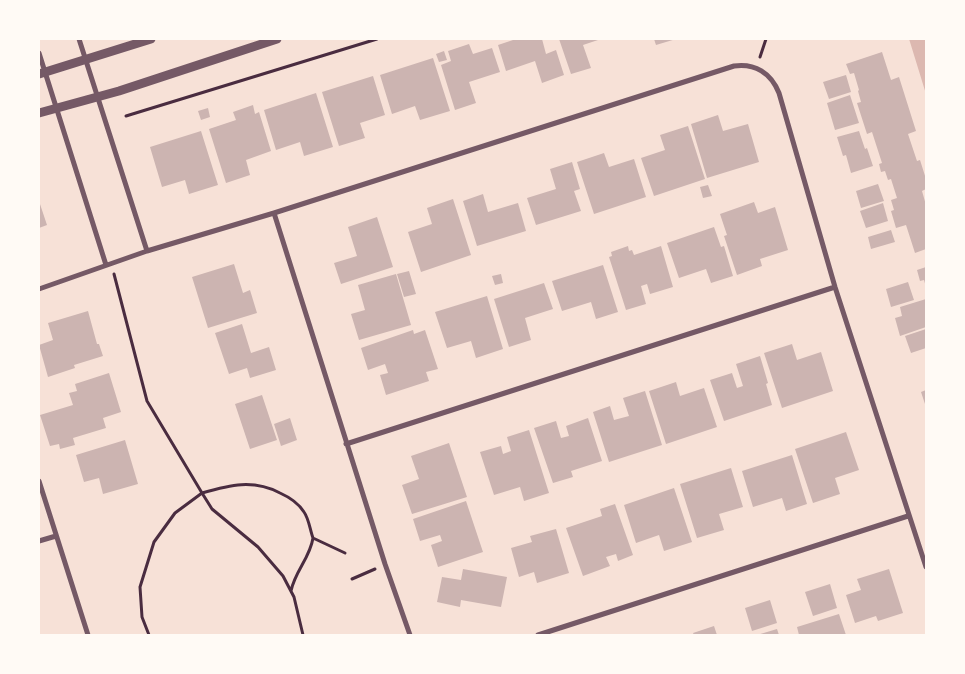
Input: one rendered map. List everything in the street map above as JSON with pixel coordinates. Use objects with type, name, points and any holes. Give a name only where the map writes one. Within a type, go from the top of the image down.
[{"type":"street","points":[[78,39],[147,252]]},
{"type":"street","points":[[42,73],[151,39]]},
{"type":"street","points":[[39,113],[119,91],[277,39]]},
{"type":"street","points":[[39,53],[42,73],[56,107],[109,264]]},
{"type":"street","points":[[39,289],[109,264],[744,64],[765,73],[776,86],[779,93],[835,287],[926,567]]},
{"type":"street","points":[[274,213],[384,564],[410,635]]},
{"type":"street","points":[[346,444],[835,287]]},
{"type":"street","points":[[39,480],[88,635]]},
{"type":"street","points":[[538,635],[908,516]]},
{"type":"street","points":[[39,542],[56,536]]},
{"type":"path","points":[[126,116],[377,39]]},
{"type":"path","points":[[756,68],[766,39]]},
{"type":"path","points":[[109,264],[147,401],[212,508],[258,547],[283,576],[294,597],[303,635]]},
{"type":"path","points":[[149,635],[142,617],[140,588],[154,542],[175,513],[202,493],[225,487],[253,484],[270,488],[289,498],[304,512],[313,538],[309,555],[294,579],[291,591]]},
{"type":"path","points":[[313,538],[345,553]]},
{"type":"path","points":[[352,579],[384,564]]},
{"type":"shaded area","points":[[909,39],[926,39],[926,94],[910,42]]},
{"type":"building","points":[[516,39],[542,39],[546,54],[556,50],[564,75],[542,83],[535,61],[506,71],[498,45]]},
{"type":"building","points":[[559,39],[601,39],[583,45],[591,68],[571,74]]},
{"type":"building","points":[[654,39],[676,39],[656,45]]},
{"type":"building","points":[[469,44],[473,54],[492,48],[500,72],[469,82],[476,103],[455,110],[441,65],[451,61],[448,51]]},
{"type":"building","points":[[444,51],[447,60],[439,62],[436,54]]},
{"type":"building","points":[[882,52],[891,80],[899,77],[916,131],[908,134],[917,161],[920,160],[926,179],[926,189],[922,191],[926,205],[926,249],[915,253],[906,225],[896,228],[891,211],[894,210],[891,200],[897,198],[891,179],[888,180],[885,171],[881,172],[879,164],[882,163],[872,132],[867,134],[857,103],[861,102],[854,73],[850,74],[846,64]]},
{"type":"building","points":[[433,58],[450,111],[420,120],[415,106],[392,114],[380,75]]},
{"type":"building","points":[[846,75],[851,92],[829,99],[823,82]]},
{"type":"building","points":[[373,76],[385,115],[360,123],[365,138],[339,146],[322,92]]},
{"type":"building","points":[[316,93],[333,147],[304,156],[300,142],[276,150],[264,110]]},
{"type":"building","points":[[850,95],[859,123],[835,130],[827,103]]},
{"type":"building","points":[[253,105],[255,114],[259,112],[271,151],[246,160],[250,175],[226,183],[209,129],[236,120],[233,112]]},
{"type":"building","points":[[208,108],[210,117],[201,120],[198,111]]},
{"type":"building","points":[[718,115],[723,131],[748,124],[759,162],[707,178],[691,124]]},
{"type":"building","points":[[688,126],[705,179],[654,196],[641,158],[665,150],[660,135]]},
{"type":"building","points":[[201,131],[218,185],[189,194],[185,180],[162,187],[150,147]]},
{"type":"building","points":[[859,131],[873,166],[851,173],[846,155],[843,156],[837,137]]},
{"type":"building","points":[[604,153],[609,167],[634,159],[646,197],[594,214],[577,162]]},
{"type":"building","points":[[572,162],[580,189],[574,191],[581,211],[536,225],[527,198],[556,189],[550,169]]},
{"type":"building","points":[[878,184],[884,201],[861,208],[856,191]]},
{"type":"building","points":[[708,185],[712,196],[703,198],[700,187]]},
{"type":"building","points":[[483,194],[488,212],[518,203],[526,231],[477,246],[463,201]]},
{"type":"building","points":[[453,199],[471,255],[421,272],[408,232],[432,224],[427,208]]},
{"type":"building","points":[[39,201],[47,225],[39,228]]},
{"type":"building","points":[[754,202],[758,213],[775,207],[788,250],[760,259],[762,266],[737,275],[724,236],[727,235],[720,214]]},
{"type":"building","points":[[883,203],[888,221],[866,228],[860,211]]},
{"type":"building","points":[[377,217],[393,267],[341,284],[334,263],[357,256],[348,227]]},
{"type":"building","points":[[714,227],[721,247],[724,246],[733,276],[711,283],[706,269],[679,278],[667,243]]},
{"type":"building","points":[[891,230],[895,242],[871,249],[868,237]]},
{"type":"building","points":[[628,246],[629,251],[632,250],[634,255],[661,246],[673,287],[650,294],[647,284],[641,286],[646,304],[626,310],[609,257],[612,256],[611,252]]},
{"type":"building","points":[[234,264],[243,293],[250,290],[257,313],[208,328],[192,277]]},
{"type":"building","points":[[603,265],[618,312],[596,319],[591,302],[562,311],[552,281]]},
{"type":"building","points":[[926,267],[926,287],[924,280],[920,281],[917,270]]},
{"type":"building","points":[[409,271],[416,294],[404,297],[397,274]]},
{"type":"building","points":[[396,274],[411,325],[359,340],[351,314],[365,310],[358,285]]},
{"type":"building","points":[[501,274],[503,283],[495,285],[492,276]]},
{"type":"building","points":[[908,282],[914,300],[891,307],[886,289]]},
{"type":"building","points":[[544,283],[553,309],[525,318],[531,340],[509,347],[494,299]]},
{"type":"building","points":[[487,296],[503,349],[476,358],[471,341],[447,348],[435,312]]},
{"type":"building","points":[[926,299],[926,327],[900,336],[895,318],[902,316],[900,307]]},
{"type":"building","points":[[88,311],[97,344],[99,344],[103,356],[74,365],[75,368],[48,377],[39,345],[53,340],[48,323]]},
{"type":"building","points":[[242,324],[251,353],[269,347],[276,370],[250,378],[247,368],[229,374],[215,333]]},
{"type":"building","points":[[926,329],[926,348],[911,353],[905,336]]},
{"type":"building","points":[[413,330],[414,334],[425,330],[438,369],[426,372],[429,381],[386,395],[380,375],[388,373],[385,364],[368,370],[361,348]]},
{"type":"building","points":[[792,344],[797,360],[821,352],[833,391],[782,408],[764,353]]},
{"type":"building","points":[[760,356],[772,405],[724,421],[710,380],[732,373],[737,388],[743,386],[736,364]]},
{"type":"building","points":[[109,373],[121,412],[103,418],[106,428],[73,438],[75,445],[60,449],[59,444],[50,446],[40,415],[73,405],[69,393],[77,391],[75,384]]},
{"type":"building","points":[[676,382],[680,396],[704,388],[717,427],[666,444],[649,391]]},
{"type":"building","points":[[926,390],[926,407],[921,392]]},
{"type":"building","points":[[645,391],[662,445],[609,462],[593,412],[610,406],[614,420],[629,416],[623,398]]},
{"type":"building","points":[[262,395],[277,440],[250,449],[235,404]]},
{"type":"building","points":[[290,418],[297,440],[281,446],[274,424]]},
{"type":"building","points":[[588,418],[602,461],[571,471],[573,477],[553,483],[534,428],[556,421],[561,438],[569,436],[566,426]]},
{"type":"building","points":[[529,430],[549,493],[524,501],[520,487],[494,495],[480,452],[501,446],[503,454],[511,451],[507,437]]},
{"type":"building","points":[[846,432],[859,470],[835,478],[840,494],[813,503],[795,449]]},
{"type":"building","points":[[125,440],[138,484],[103,494],[99,478],[84,482],[76,455]]},
{"type":"building","points":[[449,443],[467,497],[412,514],[402,485],[419,479],[411,456]]},
{"type":"building","points":[[792,455],[807,504],[786,511],[782,498],[753,507],[742,471]]},
{"type":"building","points":[[731,468],[743,507],[719,514],[724,530],[697,538],[680,484]]},
{"type":"building","points":[[674,488],[692,542],[664,551],[659,535],[636,543],[624,505]]},
{"type":"building","points":[[466,501],[483,552],[438,567],[431,545],[442,541],[440,535],[420,541],[413,519]]},
{"type":"building","points":[[615,504],[633,555],[618,561],[616,554],[606,557],[610,566],[583,576],[566,528],[602,516],[600,509]]},
{"type":"building","points":[[556,529],[569,573],[537,583],[534,572],[519,577],[511,548],[532,542],[530,536]]},
{"type":"building","points":[[463,569],[507,577],[501,607],[461,600],[460,607],[437,602],[442,577],[461,580]]},
{"type":"building","points":[[889,569],[903,613],[878,621],[876,616],[855,623],[846,595],[861,590],[857,579]]},
{"type":"building","points":[[830,584],[837,608],[813,616],[805,592]]},
{"type":"building","points":[[770,600],[777,623],[752,631],[745,608]]},
{"type":"building","points":[[839,614],[846,635],[799,635],[797,627]]},
{"type":"building","points":[[714,626],[717,635],[694,635],[693,633]]},
{"type":"building","points":[[777,629],[779,635],[757,635]]}]
